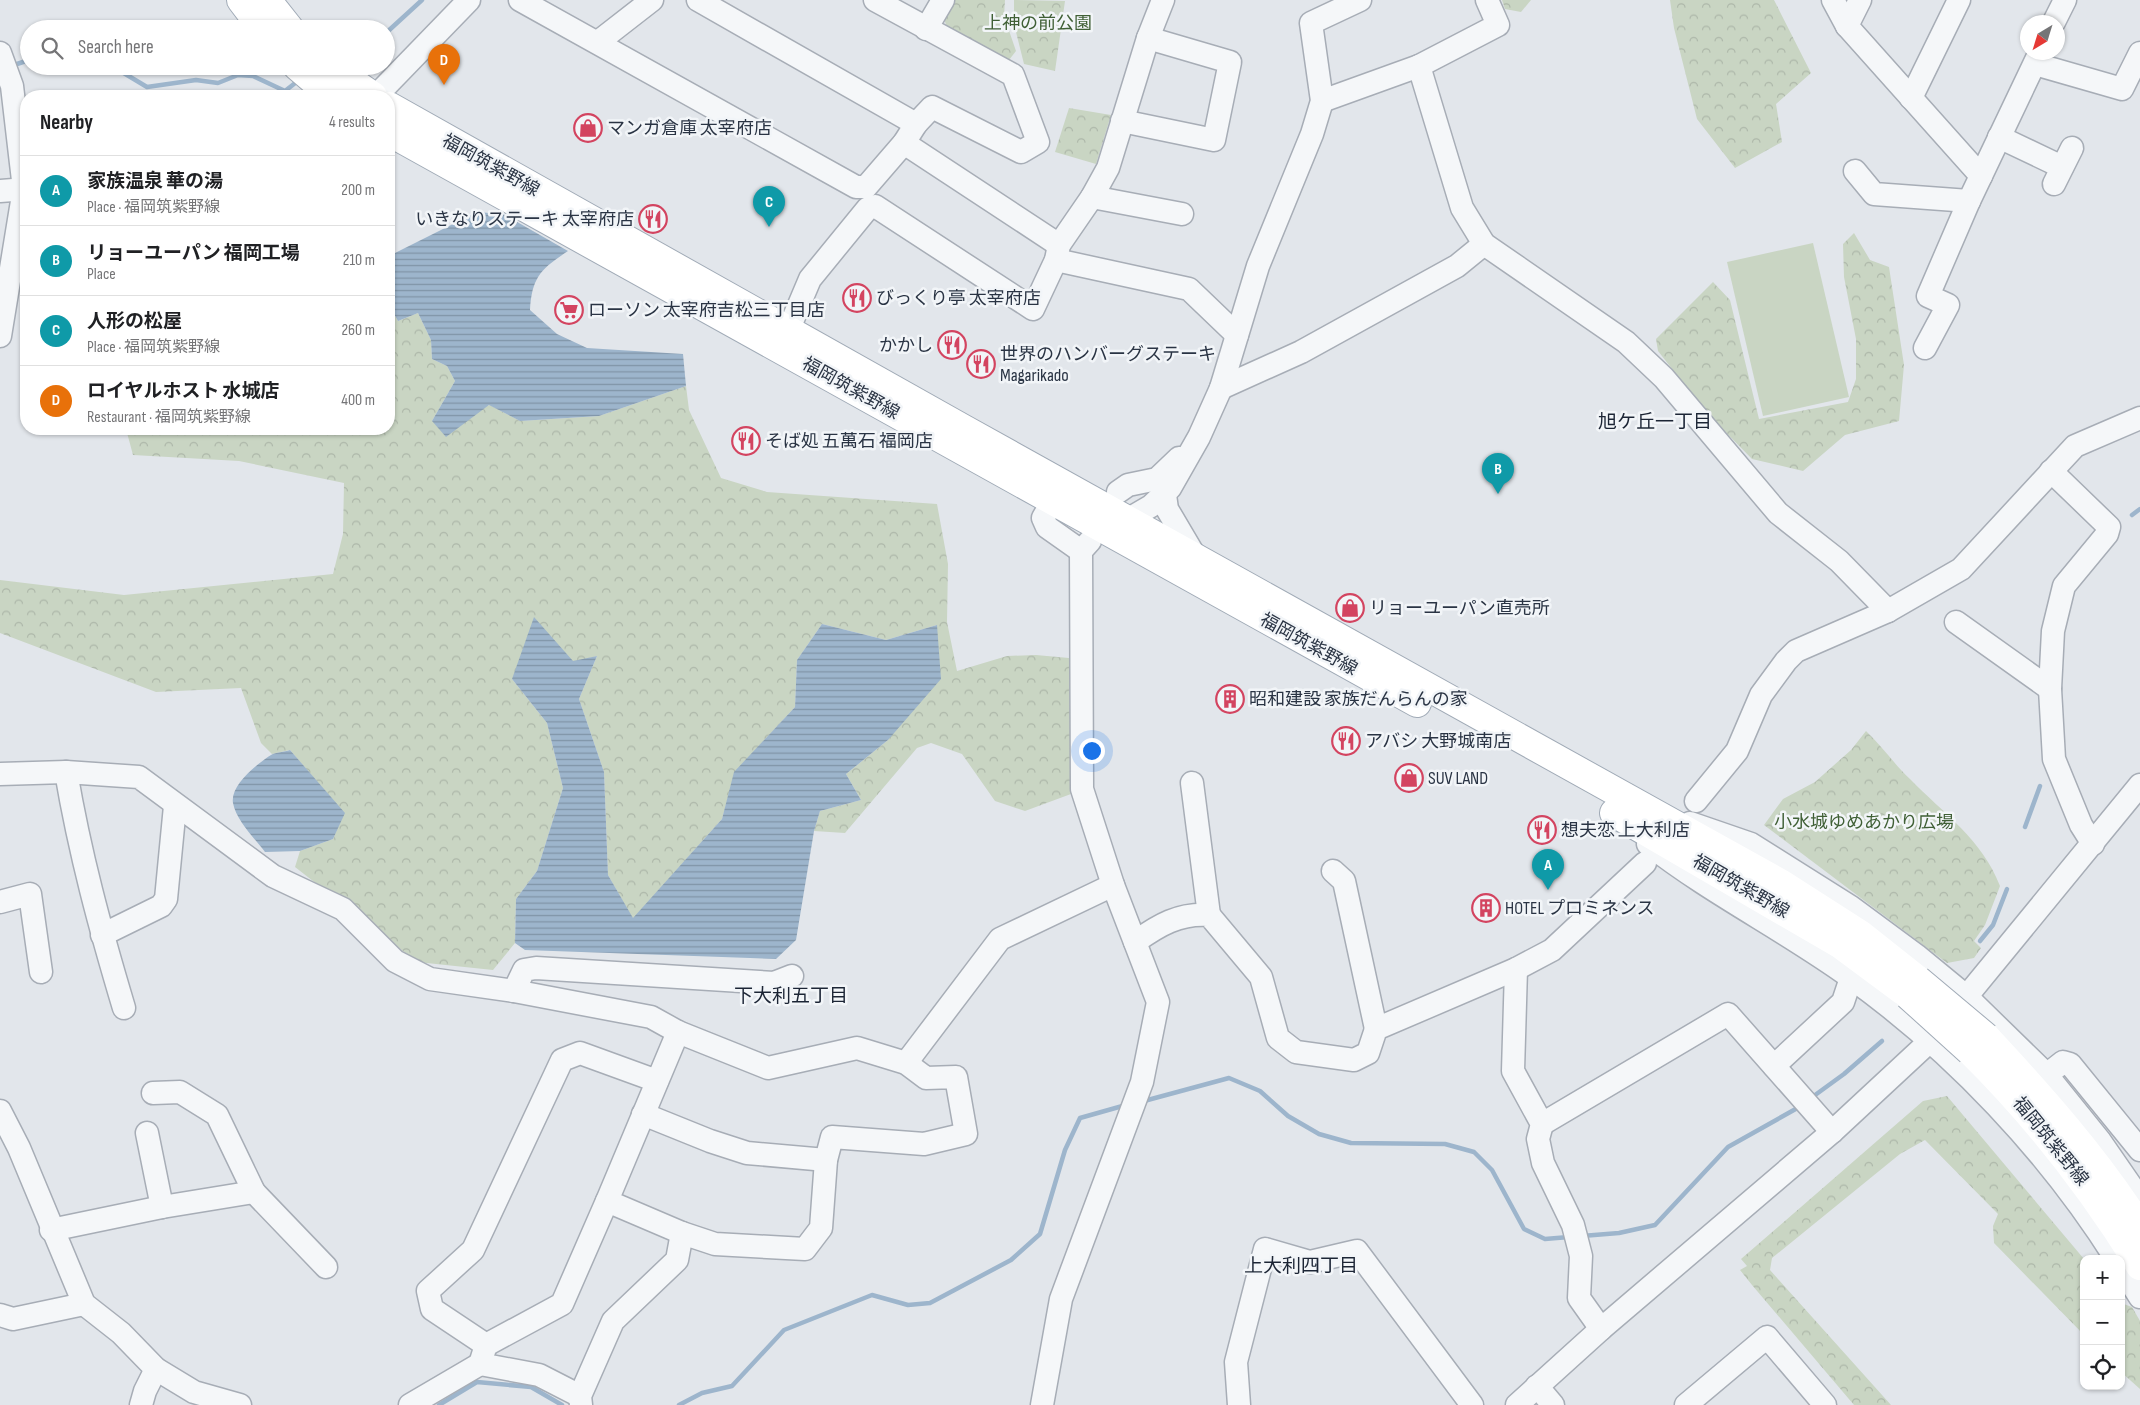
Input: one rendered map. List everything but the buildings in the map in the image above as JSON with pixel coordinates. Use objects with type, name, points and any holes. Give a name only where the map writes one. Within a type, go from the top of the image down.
[{"type":"main road","points":[[241,0],[256,20]]},
{"type":"main road","points":[[267,0],[283,20]]},
{"type":"main road","points":[[308,75],[325,90]]},
{"type":"main road","points":[[343,75],[365,90]]},
{"type":"main road","name":"福岡筑紫野線","points":[[395,109],[1196,558],[1629,811]]},
{"type":"main road","name":"福岡筑紫野線","points":[[395,135],[1052,502],[1629,811],[1782,884],[1860,934],[1913,988],[2042,1097],[2085,1148],[2140,1228]]},
{"type":"main road","name":"福岡筑紫野線","points":[[1978,1044],[2011,1091],[2058,1147],[2105,1209],[2140,1266]]},
{"type":"street","points":[[395,75],[469,0]]},
{"type":"street","points":[[520,0],[856,187],[866,187],[932,107],[1021,152],[1038,142],[1013,74],[875,0]]},
{"type":"street","points":[[598,42],[652,0]]},
{"type":"street","points":[[698,0],[910,134],[1057,253],[1189,289],[1237,335]]},
{"type":"street","points":[[926,28],[943,0]]},
{"type":"street","points":[[788,331],[810,279],[868,208],[874,206],[1033,310],[1057,253],[1108,168],[1148,38],[1163,0]]},
{"type":"street","points":[[1127,520],[1165,495],[1178,476],[1221,388],[1258,266],[1312,134],[1322,101],[1311,23],[1360,0]]},
{"type":"street","points":[[1322,101],[1419,66],[1498,25],[1487,0]]},
{"type":"street","points":[[1833,0],[1847,26],[1981,176]]},
{"type":"street","points":[[1847,26],[1860,0]]},
{"type":"street","points":[[1911,98],[1959,0]]},
{"type":"street","points":[[2058,15],[2065,0]]},
{"type":"street","points":[[1122,121],[1214,140],[1230,62],[1148,38]]},
{"type":"street","points":[[0,53],[12,86],[20,149]]},
{"type":"street","points":[[2042,60],[2122,89],[2140,53]]},
{"type":"street","points":[[1925,348],[1948,305],[1928,296],[1969,200],[2036,60]]},
{"type":"street","points":[[1419,66],[1462,208],[1484,244],[1626,342],[1664,378],[1778,512],[1839,561],[1888,611]]},
{"type":"street","points":[[380,90],[395,75]]},
{"type":"street","points":[[2000,137],[2063,166]]},
{"type":"street","points":[[1856,171],[1874,194],[1969,200]]},
{"type":"street","points":[[0,191],[20,189]]},
{"type":"street","points":[[1092,197],[1182,214]]},
{"type":"street","points":[[0,336],[20,218]]},
{"type":"street","points":[[1221,388],[1301,352],[1457,266],[1484,244]]},
{"type":"street","points":[[1696,801],[1737,751],[1762,695],[1786,661],[1796,651],[1888,611],[1961,569],[2075,446],[2140,418]]},
{"type":"street","points":[[1118,492],[1128,484],[1157,479],[1166,473],[1198,437]]},
{"type":"street","points":[[2051,471],[2109,527],[2107,534],[2064,586],[2053,631],[2050,689],[2054,759],[2081,825],[2093,844]]},
{"type":"street","points":[[1165,495],[1167,509],[1196,558]]},
{"type":"street","points":[[1042,1405],[1061,1299],[1142,1082],[1158,1002],[1113,885],[1082,789],[1086,546],[1047,526],[1043,518],[1052,502]]},
{"type":"street","points":[[1956,622],[2050,689]]},
{"type":"street","points":[[0,774],[66,772],[139,777],[175,806],[274,876],[343,908],[395,961],[430,979],[514,991],[651,1017],[678,1032],[768,1068],[857,1048],[906,1063],[926,1078],[956,1077],[966,1134],[924,1144],[832,1137],[826,1160],[822,1228],[805,1249],[715,1244],[682,1233],[608,1201]]},
{"type":"street","points":[[66,772],[79,847],[102,936],[124,1008]]},
{"type":"street","points":[[1192,783],[1209,915],[1261,977],[1278,1038],[1296,1052],[1354,1060],[1368,1053],[1376,1029],[1344,881],[1333,871]]},
{"type":"street","points":[[1517,1405],[1601,1329],[1832,1132],[1930,1042],[2140,785]]},
{"type":"street","points":[[102,936],[160,906],[166,899],[175,806]]},
{"type":"street","points":[[1629,811],[1648,844],[1678,868],[1851,978],[1959,1066],[2007,1111],[2089,1215],[2114,1255]]},
{"type":"street","points":[[1629,811],[1751,844],[1851,907],[1916,955],[1968,997],[2043,1077],[2100,1141],[2140,1199]]},
{"type":"street","points":[[1376,1029],[1516,969],[1552,950],[1645,863]]},
{"type":"street","points":[[906,1063],[1000,940],[1113,885]]},
{"type":"street","points":[[0,902],[30,894],[41,972]]},
{"type":"street","points":[[1135,942],[1156,927],[1190,914],[1209,915]]},
{"type":"street","points":[[514,991],[524,970],[536,968],[774,983],[792,976]]},
{"type":"street","points":[[1516,969],[1513,1071],[1542,1124],[1538,1139],[1543,1163],[1573,1225],[1582,1256],[1579,1298],[1601,1329]]},
{"type":"street","points":[[1774,1066],[1843,1002],[1851,978]]},
{"type":"street","points":[[1542,1124],[1728,1014],[1832,1132]]},
{"type":"street","points":[[410,1405],[433,1399],[483,1355],[562,1304],[608,1201],[678,1032]]},
{"type":"street","points":[[657,1081],[580,1053],[562,1060],[473,1250],[428,1291],[432,1309],[483,1355],[539,1375],[581,1400],[613,1321],[677,1260],[682,1233]]},
{"type":"street","points":[[2043,1077],[2062,1062],[2070,1064],[2140,1150]]},
{"type":"street","points":[[153,1093],[180,1092],[217,1115],[254,1192],[326,1267]]},
{"type":"street","points":[[0,1111],[19,1148],[51,1230],[84,1304],[121,1333],[156,1369],[194,1392],[240,1405]]},
{"type":"street","points":[[643,1114],[710,1142],[747,1153],[826,1160]]},
{"type":"street","points":[[147,1133],[162,1207]]},
{"type":"street","points":[[51,1230],[162,1207],[254,1192]]},
{"type":"street","points":[[1239,1405],[1236,1362],[1265,1249],[1310,1262],[1357,1251],[1472,1405]]},
{"type":"street","points":[[2125,1273],[2140,1297]]},
{"type":"street","points":[[0,1315],[14,1319],[84,1304]]},
{"type":"street","points":[[1686,1405],[1768,1337],[1819,1403]]},
{"type":"street","points":[[141,1405],[144,1391],[156,1369]]},
{"type":"street","points":[[1537,1386],[1553,1405]]},
{"type":"green space","points":[[955,0],[1005,0],[1004,16],[1016,51],[1009,60],[947,27],[944,19]]},
{"type":"green space","name":"上神の前公園","points":[[1014,0],[1065,1],[1055,71],[1024,64],[1014,24]]},
{"type":"green space","points":[[1502,0],[1531,0],[1521,12],[1505,9]]},
{"type":"green space","points":[[1670,0],[1774,0],[1811,73],[1776,104],[1782,142],[1735,168],[1697,119],[1674,28]]},
{"type":"green space","points":[[1069,108],[1111,115],[1096,164],[1055,152]]},
{"type":"green space","points":[[1854,233],[1870,260],[1889,267],[1904,365],[1899,421],[1845,435],[1803,471],[1752,459],[1705,411],[1658,351],[1656,339],[1713,282],[1730,300],[1759,419],[1848,402],[1856,379],[1856,339],[1844,277],[1843,244]]},
{"type":"green space","points":[[1813,243],[1849,397],[1763,416],[1727,262]]},
{"type":"green space","points":[[418,313],[431,340],[432,359],[447,366],[455,381],[432,421],[490,405],[520,421],[599,416],[686,386],[689,410],[721,478],[767,492],[937,504],[948,564],[947,622],[957,671],[1007,656],[1036,655],[1069,658],[1071,794],[1025,811],[995,801],[962,754],[931,743],[917,748],[845,833],[814,831],[820,811],[861,800],[846,774],[888,740],[937,625],[886,640],[822,624],[797,660],[795,707],[735,772],[722,819],[633,919],[608,875],[604,772],[579,699],[597,656],[512,679],[547,723],[563,788],[537,871],[516,899],[515,943],[493,970],[417,962],[295,867],[300,851],[333,839],[344,813],[290,750],[272,754],[261,743],[241,688],[156,692],[0,633],[0,580],[124,595],[333,574],[343,534],[344,483],[239,461],[133,455],[128,435],[395,435],[395,316],[398,321]]},
{"type":"green space","name":"小水城ゆめあかり広場","points":[[1866,731],[1904,773],[1973,841],[1992,869],[2000,886],[1985,925],[1974,941],[1981,948],[1974,958],[1947,963],[1764,825],[1783,799],[1815,782],[1851,750]]},
{"type":"green space","points":[[1947,1096],[2081,1255],[2080,1331],[1994,1243],[1993,1226],[1998,1214],[1925,1140],[1900,1154],[1772,1258],[1770,1270],[1891,1405],[1854,1405],[1740,1270],[1747,1266],[1741,1259],[1923,1101]]},
{"type":"green space","points":[[2125,1304],[2132,1307],[2140,1321],[2140,1389],[2125,1376]]},
{"type":"water","points":[[477,212],[503,214],[568,251],[551,263],[540,275],[533,289],[530,310],[557,334],[587,348],[683,354],[686,386],[599,416],[520,421],[489,405],[446,437],[432,421],[455,381],[447,366],[432,359],[431,340],[418,313],[398,321],[395,316],[395,253]]},
{"type":"water","points":[[534,617],[573,661],[597,656],[579,699],[604,772],[608,875],[633,918],[722,819],[734,772],[795,707],[797,660],[822,624],[886,640],[937,625],[941,679],[888,740],[846,774],[861,800],[820,811],[814,831],[796,940],[776,959],[525,950],[515,943],[516,899],[537,871],[563,788],[547,723],[512,679]]},
{"type":"water","points":[[290,750],[345,813],[333,839],[300,851],[265,852],[238,816],[233,803],[233,796],[240,782],[259,764],[273,754]]},
{"type":"waterway","points":[[395,25],[422,0]]},
{"type":"waterway","points":[[11,66],[20,63]]},
{"type":"waterway","points":[[127,75],[147,87],[196,80],[218,83],[238,75]]},
{"type":"waterway","points":[[238,75],[253,76],[283,90]]},
{"type":"waterway","points":[[286,90],[299,80]]},
{"type":"waterway","points":[[2132,515],[2140,509]]},
{"type":"waterway","points":[[2025,827],[2040,786]]},
{"type":"waterway","points":[[1980,941],[1993,925],[2007,889]]},
{"type":"waterway","points":[[1811,1098],[1844,1074],[1882,1041]]},
{"type":"waterway","points":[[1144,1101],[1229,1078],[1260,1091],[1288,1116],[1319,1134],[1351,1143],[1445,1144],[1474,1152],[1492,1170],[1524,1229],[1545,1239],[1569,1237]]},
{"type":"waterway","points":[[679,1405],[702,1393],[732,1386],[784,1330],[872,1295],[908,1305],[930,1303],[1011,1260],[1040,1234],[1065,1150],[1080,1118],[1126,1105]]},
{"type":"waterway","points":[[1582,1236],[1619,1233],[1655,1225],[1728,1147],[1801,1106]]},
{"type":"waterway","points":[[439,1405],[477,1382],[531,1387],[562,1405]]},
{"type":"place","name":"ロイヤルホスト 水城店","points":[[444,85]]},
{"type":"place","name":"マンガ倉庫 太宰府店","points":[[588,128]]},
{"type":"place","name":"いきなりステーキ 太宰府店","points":[[653,219]]},
{"type":"place","name":"人形の松屋","points":[[769,227]]},
{"type":"place","name":"びっくり亭 太宰府店","points":[[857,298]]},
{"type":"place","name":"ローソン 太宰府吉松三丁目店","points":[[569,310]]},
{"type":"place","name":"かかし","points":[[952,345]]},
{"type":"place","name":"世界のハンバーグステーキ Magarikado","points":[[981,364]]},
{"type":"place","name":"そば処 五萬石 福岡店","points":[[746,441]]},
{"type":"place","name":"リョーユーパン 福岡工場","points":[[1498,494]]},
{"type":"place","name":"リョーユーパン直売所","points":[[1350,608]]},
{"type":"place","name":"昭和建設 家族だんらんの家","points":[[1230,699]]},
{"type":"place","name":"アバシ 大野城南店","points":[[1346,741]]},
{"type":"place","name":"SUV LAND","points":[[1409,778]]},
{"type":"place","name":"想夫恋 上大利店","points":[[1542,830]]},
{"type":"place","name":"家族温泉 華の湯","points":[[1548,890]]},
{"type":"place","name":"HOTEL プロミネンス","points":[[1486,908]]},
{"type":"district","name":"旭ケ丘一丁目","points":[[1655,421]]},
{"type":"district","name":"下大利五丁目","points":[[791,995]]},
{"type":"district","name":"上大利四丁目","points":[[1301,1265]]}]
